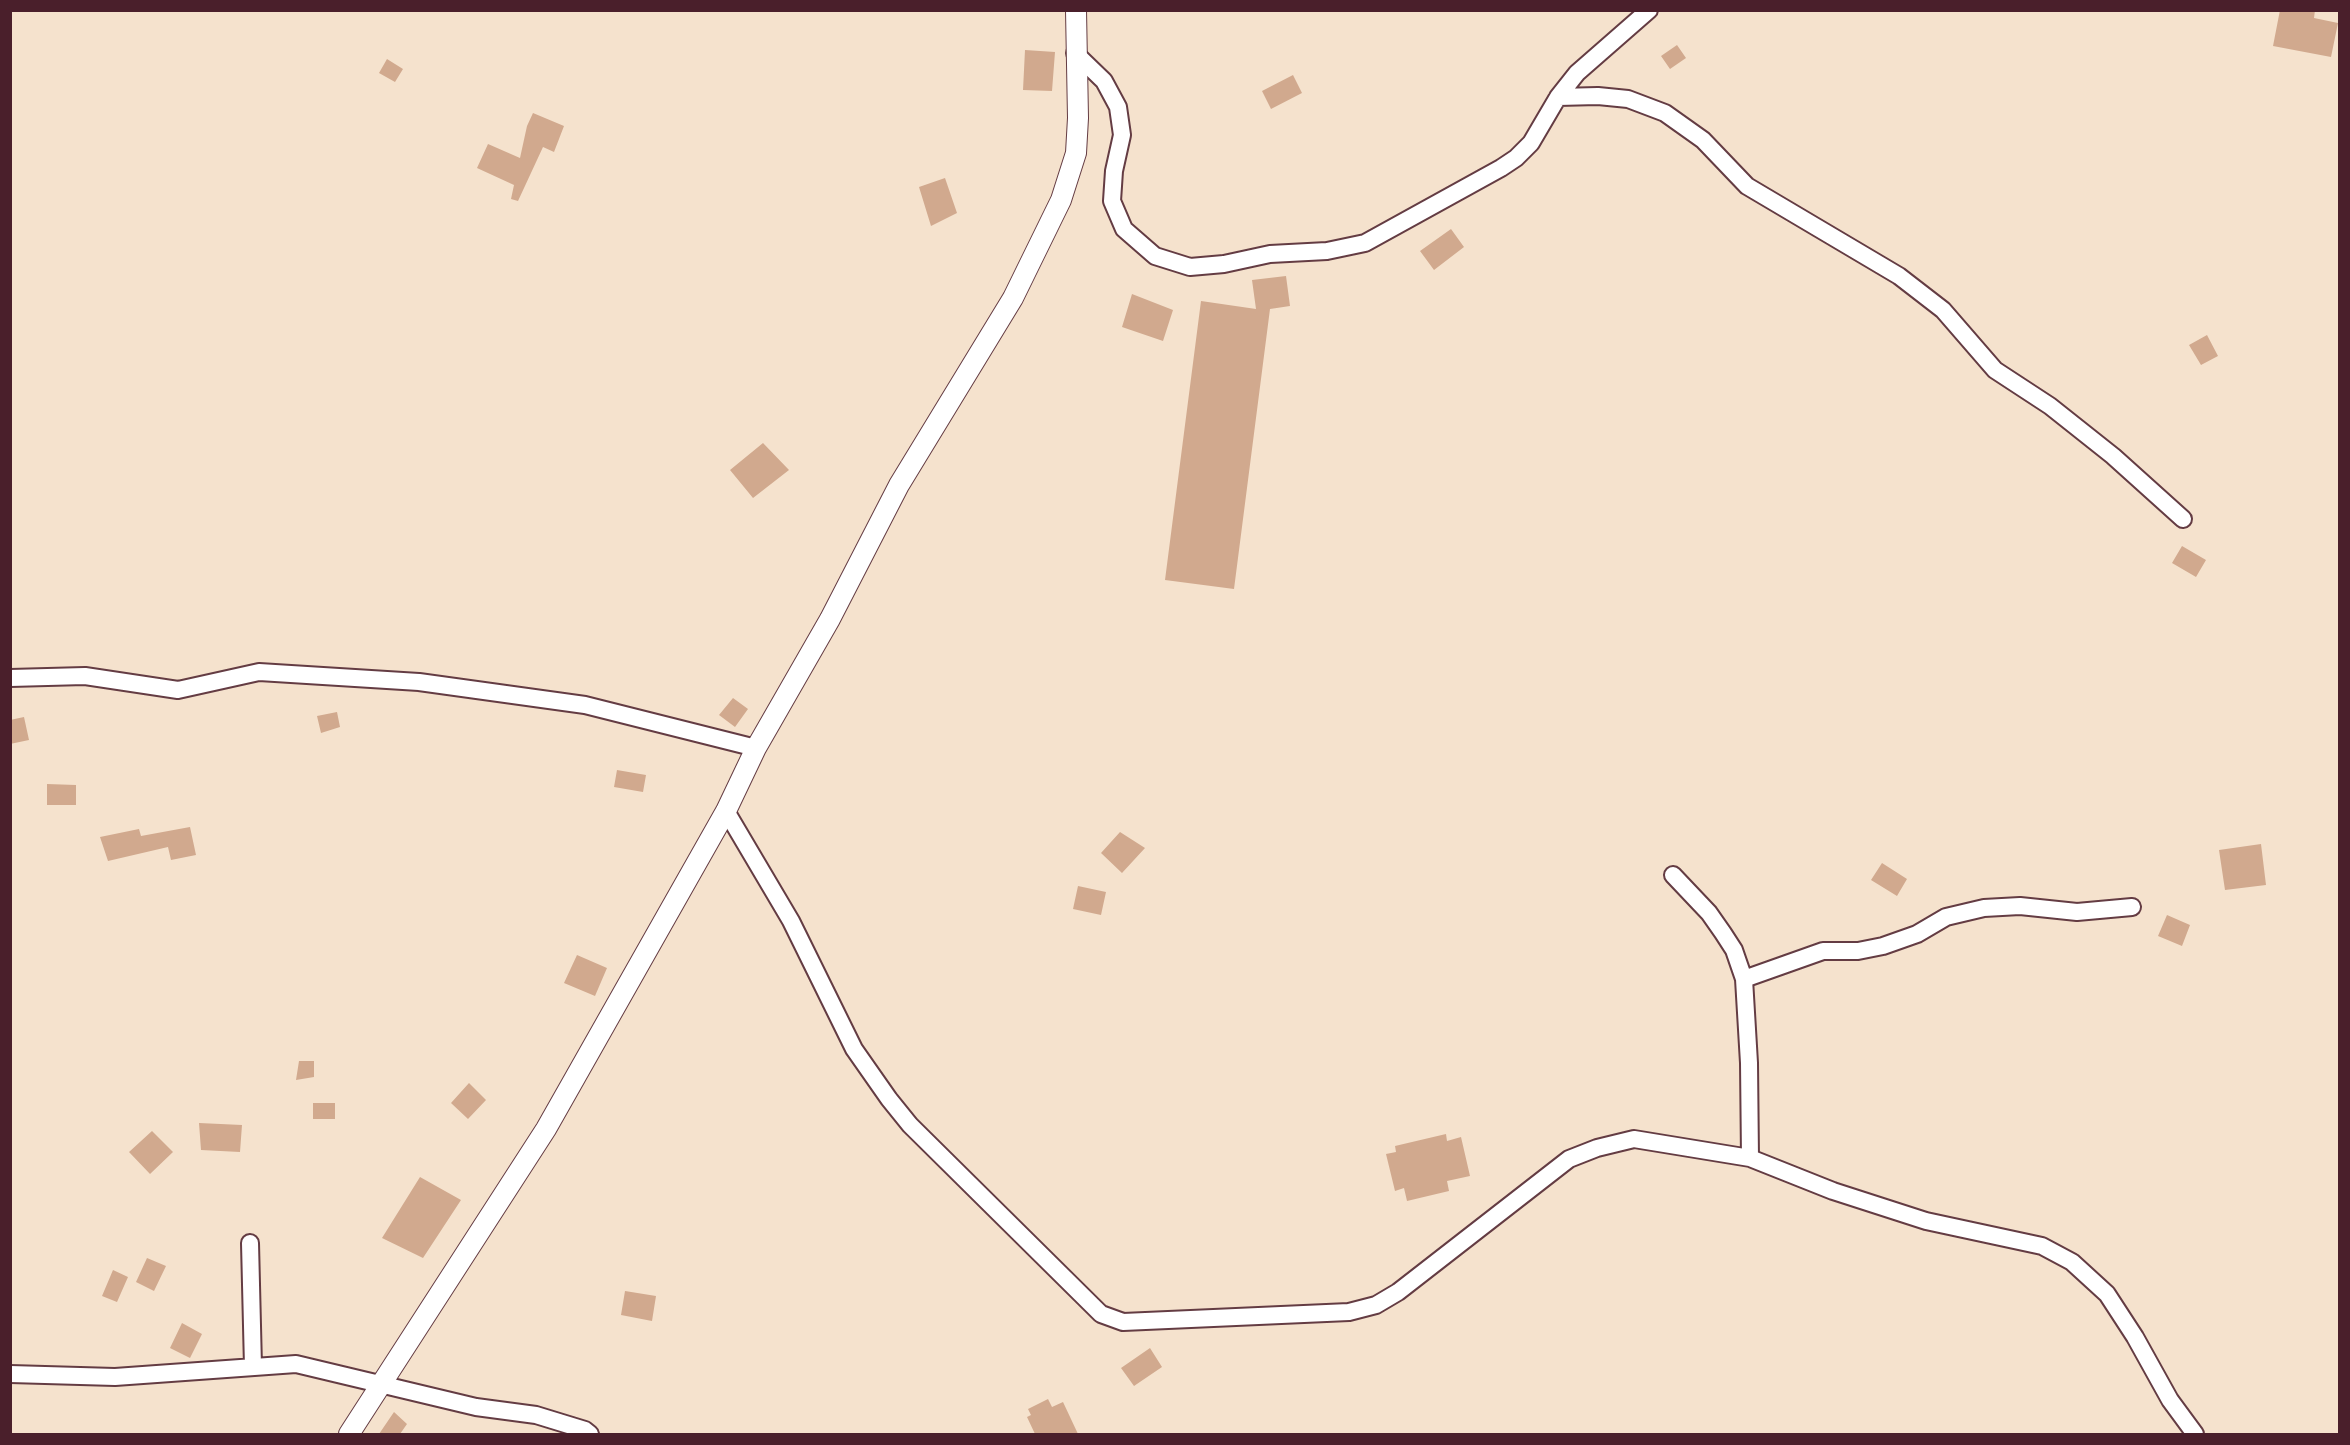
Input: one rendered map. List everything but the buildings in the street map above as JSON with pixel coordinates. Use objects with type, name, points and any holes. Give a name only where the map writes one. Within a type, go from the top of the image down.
[{"type":"street","points":[[349,1434],[546,1129],[726,810],[756,748],[830,619],[899,485],[1013,298],[1061,200],[1076,153],[1078,118],[1076,10]]},
{"type":"street","points":[[1075,53],[1104,81],[1118,107],[1122,135],[1112,201],[1124,229],[1155,256],[1190,267],[1224,264],[1270,254],[1328,251],[1365,243],[1516,158],[1531,143],[1558,98],[1577,73],[1649,10]]},
{"type":"street","points":[[1558,98],[1598,96],[1628,99],[1665,113],[1703,140],[1747,186],[1899,276],[1943,310],[1995,370],[2050,406],[2113,456],[2184,519]]},
{"type":"street","points":[[10,678],[85,676],[178,690],[259,672],[419,682],[585,705],[756,748]]},
{"type":"street","points":[[726,810],[791,921],[854,1049],[889,1099],[910,1125],[1101,1314],[1123,1322],[1349,1312],[1376,1305],[1398,1292],[1569,1159],[1597,1148],[1634,1139],[1750,1158],[1833,1191],[1926,1221],[2042,1246],[2072,1262],[2107,1294],[2170,1400],[2195,1434]]},
{"type":"street","points":[[1673,875],[1709,913],[1724,933],[1734,950],[1744,979],[1749,1063],[1750,1158]]},
{"type":"street","points":[[1744,979],[1823,951],[1858,951],[1883,946],[1917,934],[1946,917],[1984,908],[2020,906],[2078,912],[2132,907]]},
{"type":"street","points":[[250,1243],[252,1367]]},
{"type":"street","points":[[10,1374],[115,1377],[296,1364],[476,1407],[536,1415],[585,1430],[590,1434]]}]
